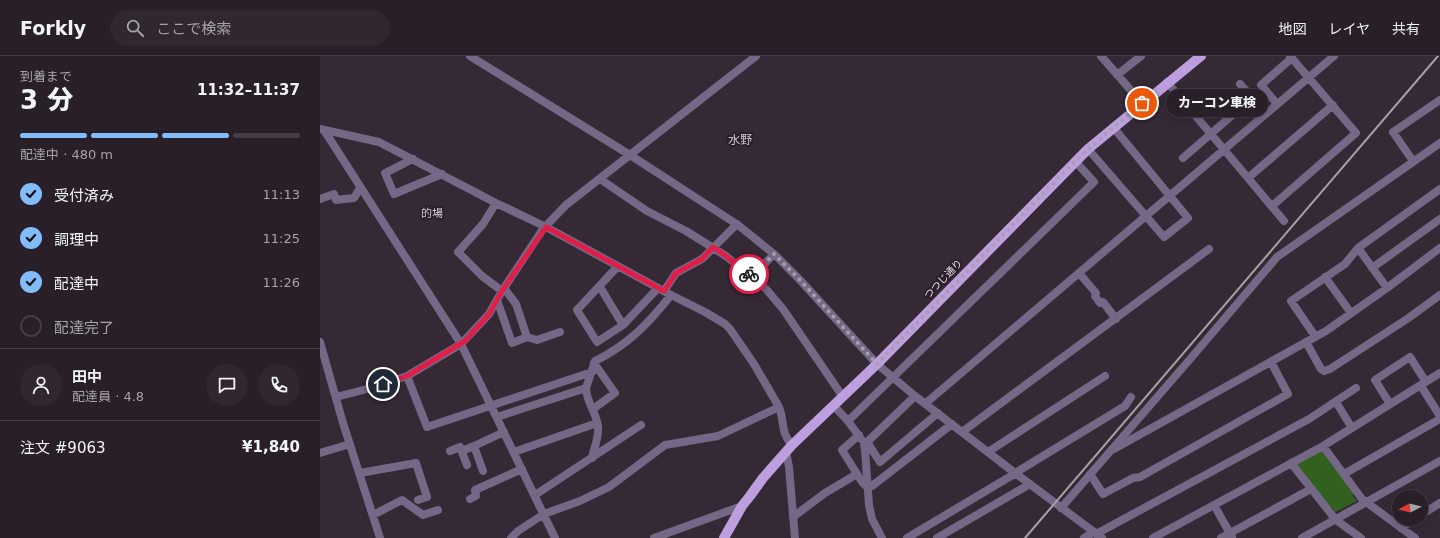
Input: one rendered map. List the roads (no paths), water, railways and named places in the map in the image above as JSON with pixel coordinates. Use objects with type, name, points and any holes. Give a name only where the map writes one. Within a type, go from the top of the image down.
[{"type":"main road","name":"つつじ通り","points":[[724,538],[742,506],[789,449],[877,364],[1075,161],[1114,126],[1200,56]]},
{"type":"street","points":[[470,56],[630,155],[737,224],[774,254],[877,364],[893,378],[1097,535]]},
{"type":"street","points":[[336,397],[371,388],[407,376],[461,344],[489,314],[503,289],[546,227],[566,205],[756,56]]},
{"type":"street","points":[[1100,56],[1142,103]]},
{"type":"street","points":[[1117,75],[1141,56]]},
{"type":"street","points":[[926,403],[1334,56]]},
{"type":"street","points":[[1272,206],[1356,133],[1291,57],[1261,85],[1277,104]]},
{"type":"street","points":[[1167,82],[1284,221]]},
{"type":"street","points":[[1240,84],[1266,113]]},
{"type":"street","points":[[1183,158],[1252,98]]},
{"type":"street","points":[[1413,161],[1393,132],[1440,100]]},
{"type":"street","points":[[1248,178],[1333,105]]},
{"type":"street","points":[[1088,149],[1164,237],[1188,218],[1114,126]]},
{"type":"street","points":[[322,130],[379,142],[496,203],[546,227],[725,324],[754,364],[782,413],[785,436],[789,449],[792,517],[795,538]]},
{"type":"street","points":[[322,130],[461,344],[555,538]]},
{"type":"street","points":[[1061,508],[1276,257],[1440,143]]},
{"type":"street","points":[[413,159],[385,174],[394,194],[442,174]]},
{"type":"street","points":[[848,421],[1094,182],[1075,161]]},
{"type":"street","points":[[600,179],[648,212],[686,231],[713,247],[769,292],[843,397]]},
{"type":"street","points":[[320,199],[334,194],[336,200],[354,198],[360,188]]},
{"type":"street","points":[[1315,336],[1291,301],[1345,264],[1358,248],[1440,189]]},
{"type":"street","points":[[496,203],[483,224],[458,252],[482,276],[503,289],[516,304],[527,337]]},
{"type":"street","points":[[1372,268],[1439,223]]},
{"type":"street","points":[[592,458],[598,432],[593,409],[587,399],[586,388],[595,361],[616,350],[651,321],[664,292],[676,273],[702,259],[737,224]]},
{"type":"street","points":[[1358,248],[1387,288]]},
{"type":"street","points":[[1111,451],[1306,342],[1352,313],[1440,248]]},
{"type":"street","points":[[962,432],[1209,249]]},
{"type":"street","points":[[752,277],[774,254]]},
{"type":"street","points":[[618,266],[577,310],[597,342],[623,325],[664,292]]},
{"type":"street","points":[[1079,273],[1096,293],[1095,296],[1100,303],[1103,302],[1116,318]]},
{"type":"street","points":[[1325,277],[1352,313]]},
{"type":"street","points":[[600,286],[623,325]]},
{"type":"street","points":[[1306,342],[1321,369],[1324,371],[1330,369],[1407,320],[1440,295]]},
{"type":"street","points":[[497,300],[512,343],[527,337],[537,340],[560,332]]},
{"type":"street","points":[[320,342],[380,538]]},
{"type":"street","points":[[1344,474],[1440,418],[1410,357],[1375,380],[1390,404]]},
{"type":"street","points":[[1090,474],[1103,494],[1134,478],[1140,477],[1288,394],[1271,362]]},
{"type":"street","points":[[593,409],[614,393],[594,363]]},
{"type":"street","points":[[407,376],[427,427],[592,372]]},
{"type":"street","points":[[1153,538],[1323,446],[1440,373]]},
{"type":"street","points":[[988,452],[1105,376]]},
{"type":"street","points":[[497,417],[586,388]]},
{"type":"street","points":[[1084,538],[1097,535],[1309,419],[1356,388]]},
{"type":"street","points":[[865,444],[915,396]]},
{"type":"street","points":[[907,538],[1125,406],[1132,397]]},
{"type":"street","points":[[1336,402],[1352,428]]},
{"type":"street","points":[[834,406],[848,421],[880,462],[938,412]]},
{"type":"street","points":[[510,538],[544,514],[580,501],[609,487],[665,445],[718,436],[779,407]]},
{"type":"street","points":[[514,452],[597,423]]},
{"type":"street","points":[[868,487],[872,486],[952,424]]},
{"type":"street","points":[[535,495],[641,425]]},
{"type":"street","points":[[462,451],[504,432]]},
{"type":"street","points":[[859,435],[842,450],[862,482],[868,487]]},
{"type":"street","points":[[320,453],[350,444]]},
{"type":"street","points":[[865,444],[872,519],[882,538]]},
{"type":"street","points":[[474,446],[483,471]]},
{"type":"street","points":[[1323,446],[1362,499],[1415,538]]},
{"type":"street","points":[[450,451],[460,447],[467,465]]},
{"type":"street","points":[[1302,538],[1440,461]]},
{"type":"street","points":[[360,473],[416,462],[427,497],[418,500]]},
{"type":"street","points":[[1291,463],[1336,520],[1361,538]]},
{"type":"street","points":[[470,499],[476,496],[475,490],[522,469]]},
{"type":"street","points":[[792,517],[825,493],[857,474]]},
{"type":"street","points":[[937,538],[1030,484]]},
{"type":"street","points":[[1221,538],[1231,536],[1311,489]]},
{"type":"street","points":[[373,515],[402,500],[423,515],[438,510]]},
{"type":"street","points":[[1428,511],[1440,503]]},
{"type":"street","points":[[1214,505],[1231,536]]},
{"type":"street","points":[[654,538],[742,506]]},
{"type":"railway","points":[[1025,538],[1438,56]]},
{"type":"place","name":"カーコン車検","points":[[1142,103]]},
{"type":"district","name":"水野","points":[[740,140]]},
{"type":"district","name":"的場","points":[[432,213]]}]
